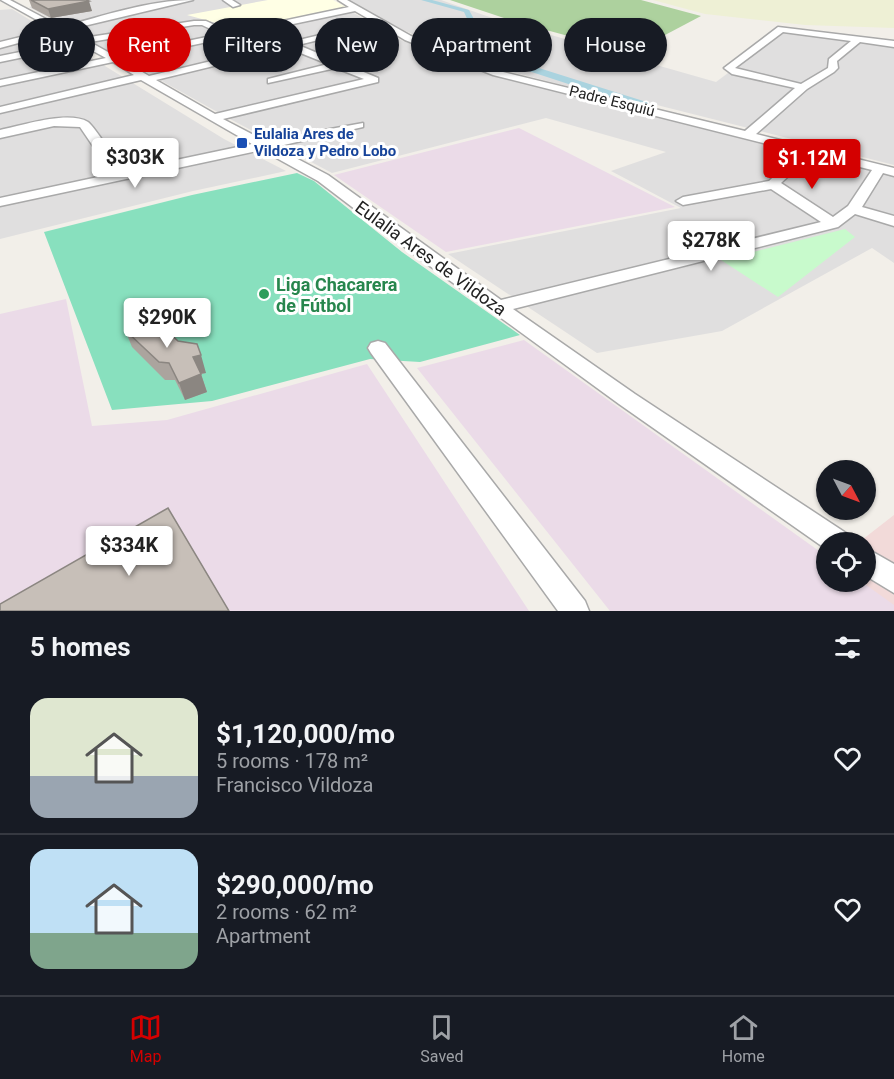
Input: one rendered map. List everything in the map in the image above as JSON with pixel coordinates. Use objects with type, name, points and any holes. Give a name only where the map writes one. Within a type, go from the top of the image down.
[{"type":"street","name":"Eulalia Ares de Vildoza","points":[[5,0],[40,18]]},
{"type":"street","points":[[95,20],[189,0]]},
{"type":"street","points":[[226,0],[236,4]]},
{"type":"street","name":"Padre Esquiú","points":[[342,0],[372,18]]},
{"type":"street","points":[[0,8],[27,4]]},
{"type":"street","points":[[303,20],[357,8]]},
{"type":"street","points":[[141,9],[161,18]]},
{"type":"street","points":[[803,87],[729,70],[776,31],[781,30],[894,44]]},
{"type":"street","name":"Padre Esquiú","points":[[399,32],[427,46],[496,72],[887,170]]},
{"type":"street","points":[[748,135],[803,87],[831,70],[832,61],[839,52],[858,39]]},
{"type":"street","points":[[0,45],[18,40]]},
{"type":"street","points":[[0,60],[18,56]]},
{"type":"street","points":[[0,83],[107,61]]},
{"type":"street","points":[[0,110],[203,65]]},
{"type":"street","points":[[272,81],[315,70]]},
{"type":"street","name":"Eulalia Ares de Vildoza","points":[[136,72],[213,118],[323,178],[497,307],[627,399],[824,532]]},
{"type":"street","points":[[213,118],[374,80],[356,72]]},
{"type":"street","points":[[0,134],[65,122],[77,122],[84,125],[120,176]]},
{"type":"street","points":[[0,202],[359,125]]},
{"type":"street","points":[[683,201],[773,184],[809,150]]},
{"type":"street","points":[[497,307],[833,224],[853,209],[887,170]]},
{"type":"street","points":[[773,184],[833,224]]},
{"type":"street","points":[[853,209],[894,221]]},
{"type":"street","points":[[378,348],[575,611]]},
{"type":"street","points":[[876,568],[894,580]]},
{"type":"shaded area","points":[[67,0],[331,0],[362,18],[315,18],[315,72],[399,72],[399,39],[411,44],[411,72],[481,72],[894,176],[894,263],[872,248],[722,331],[597,353],[448,254],[681,208],[611,171],[666,152],[546,118],[332,173],[146,72],[191,72],[191,18],[107,18],[107,50],[95,44],[95,18],[49,18],[29,7]]},
{"type":"shaded area","points":[[268,0],[333,0],[346,7],[296,18],[203,19],[187,15]]},
{"type":"shaded area","points":[[348,0],[441,0],[492,18],[411,18],[411,33],[399,28],[399,18],[381,18]]},
{"type":"shaded area","points":[[653,0],[894,0],[894,28],[805,25],[705,14]]},
{"type":"shaded area","points":[[12,9],[27,18],[18,18],[18,72],[95,72],[95,60],[107,67],[107,72],[115,72],[224,139],[286,171],[193,191],[0,239],[0,10]]},
{"type":"shaded area","points":[[784,31],[890,47],[894,44],[894,165],[649,103],[626,101],[512,72],[552,72],[552,35],[564,39],[564,72],[667,72],[667,68],[716,82]]},
{"type":"shaded area","points":[[519,128],[675,207],[446,252],[334,175]]},
{"type":"shaded area","points":[[66,299],[92,426],[167,420],[367,364],[529,611],[0,611],[0,314]]},
{"type":"shaded area","points":[[524,340],[816,549],[816,592],[876,592],[894,605],[894,611],[610,611],[417,368]]},
{"type":"shaded area","points":[[894,515],[894,611],[771,611],[816,587],[816,592],[876,592],[876,532],[872,532]]},
{"type":"green space","points":[[450,0],[641,0],[701,16],[667,34],[667,18],[564,18],[564,35],[552,32],[552,18],[504,18]]},
{"type":"green space","name":"Liga Chacarera de Fútbol","points":[[297,173],[314,181],[402,252],[520,335],[420,362],[370,359],[212,401],[112,410],[44,232],[192,195]]},
{"type":"green space","points":[[845,229],[855,237],[778,297],[721,260]]},
{"type":"building","points":[[31,0],[86,0],[89,1],[48,9]]},
{"type":"building","points":[[152,317],[178,341],[197,344],[201,355],[193,357],[201,374],[179,383],[169,363],[159,362],[125,330]]},
{"type":"building","points":[[168,508],[229,611],[0,611],[0,604]]},
{"type":"waterway","points":[[424,0],[467,11],[482,42],[495,57],[605,93],[651,105]]},
{"type":"place","name":"Eulalia Ares de Vildoza y Pedro Lobo","points":[[242,143]]},
{"type":"place","name":"Liga Chacarera de Fútbol","points":[[264,294]]}]
